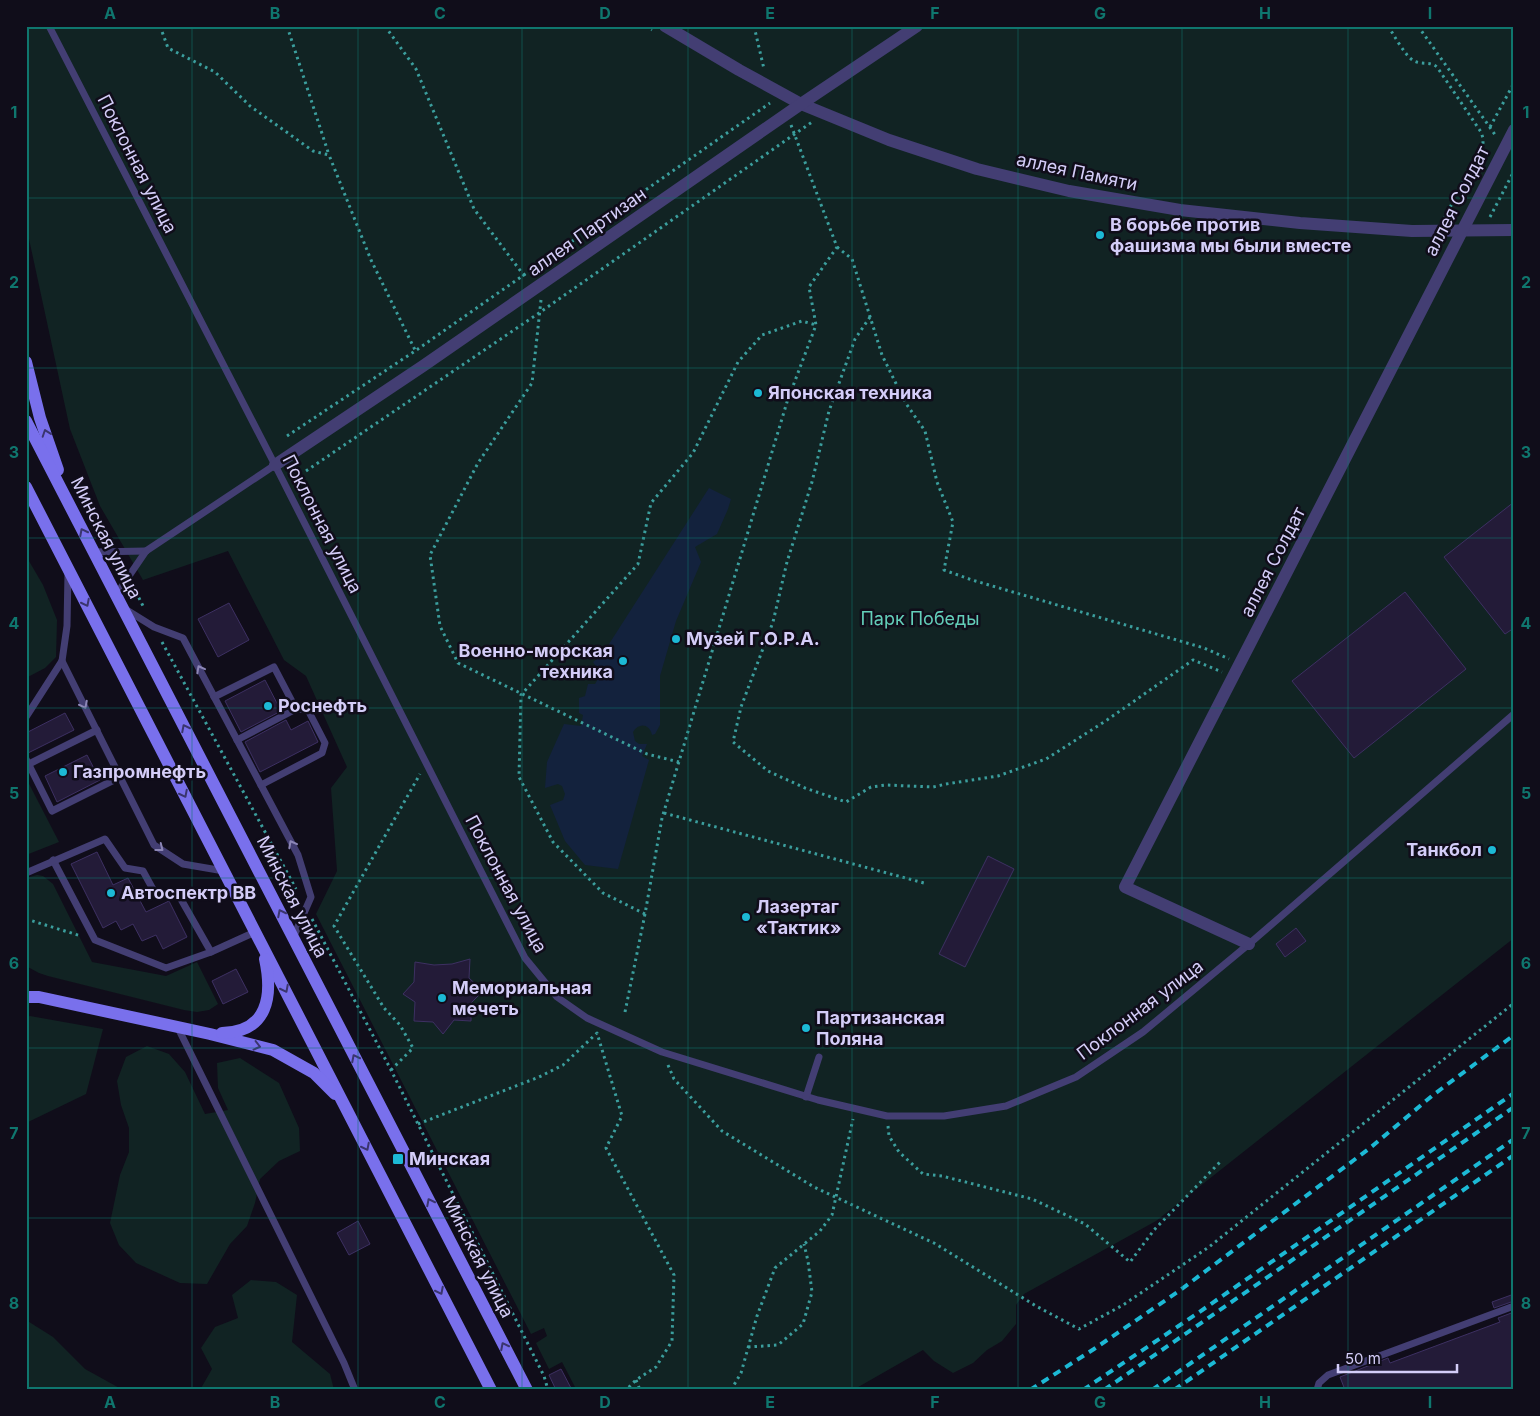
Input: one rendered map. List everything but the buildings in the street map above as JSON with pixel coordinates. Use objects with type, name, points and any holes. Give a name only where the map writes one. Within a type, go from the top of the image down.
[{"type":"main road","points":[[26,362],[40,418],[73,512]]},
{"type":"main road","name":"Минская улица","points":[[26,421],[527,1390]]},
{"type":"main road","points":[[26,487],[490,1390]]},
{"type":"main road","points":[[26,501],[48,529]]},
{"type":"main road","points":[[210,1034],[234,1033],[258,1020],[266,1006],[269,990],[262,946]]},
{"type":"main road","points":[[26,996],[39,997],[178,1027],[273,1050],[314,1073],[343,1103]]},
{"type":"street","name":"аллея Памяти","points":[[665,26],[801,104],[898,143],[978,169],[1069,191],[1189,211],[1300,224],[1437,232],[1514,230]]},
{"type":"street","name":"аллея Партизан","points":[[275,465],[423,366],[801,104],[917,26]]},
{"type":"street","name":"аллея Солдат","points":[[1249,944],[1125,887],[1514,130]]},
{"type":"lane","name":"Поклонная улица","points":[[49,26],[275,465],[525,958],[558,997],[587,1018],[662,1052],[806,1097],[887,1116],[944,1116],[1006,1106],[1076,1078],[1142,1032],[1249,944],[1514,714]]},
{"type":"lane","points":[[116,595],[146,551],[275,465]]},
{"type":"lane","points":[[94,552],[146,551]]},
{"type":"lane","points":[[26,717],[62,661],[67,626],[68,570]]},
{"type":"lane","points":[[122,607],[154,627],[183,638],[298,855],[311,896],[293,938]]},
{"type":"lane","points":[[62,661],[154,845],[183,864],[224,872]]},
{"type":"lane","points":[[214,697],[274,667],[296,709]]},
{"type":"lane","points":[[237,740],[296,709],[308,710],[325,742],[322,753],[260,785]]},
{"type":"lane","points":[[97,730],[28,762],[52,811],[120,776]]},
{"type":"lane","points":[[26,873],[106,839],[125,868],[143,871],[155,893],[178,894],[210,952]]},
{"type":"lane","points":[[53,860],[95,940],[166,968],[210,952],[255,932]]},
{"type":"lane","points":[[178,1027],[344,1363],[355,1390]]},
{"type":"lane","points":[[806,1097],[819,1057]]},
{"type":"lane","points":[[1317,1390],[1319,1383],[1328,1375],[1514,1306]]},
{"type":"path","points":[[160,26],[168,48],[215,72],[250,106],[313,151],[329,155]]},
{"type":"path","points":[[286,26],[329,155],[371,260],[423,366]]},
{"type":"path","points":[[385,26],[416,70],[474,209],[524,276],[538,287],[539,313],[532,382],[478,463],[430,555],[440,626],[458,663],[521,695],[647,754],[679,762]]},
{"type":"path","points":[[754,26],[768,86]]},
{"type":"path","points":[[1388,26],[1409,57],[1415,61],[1429,63],[1437,67],[1481,132],[1483,138],[1482,144],[1437,232]]},
{"type":"path","points":[[1418,26],[1504,148]]},
{"type":"path","points":[[1490,128],[1514,83]]},
{"type":"path","points":[[287,436],[416,351],[782,94]]},
{"type":"path","points":[[787,115],[837,247],[852,259],[882,355],[905,402],[924,431],[937,482],[953,522],[944,570],[972,580],[1204,648],[1241,664]]},
{"type":"path","points":[[306,471],[539,313],[817,119]]},
{"type":"path","points":[[1482,231],[1514,171]]},
{"type":"path","points":[[625,1012],[664,814],[787,402],[816,325],[809,287],[837,247]]},
{"type":"path","points":[[870,317],[855,339],[829,411],[812,482],[786,562],[773,622],[742,708],[733,742],[768,771],[805,788],[846,802],[871,787],[886,785],[932,787],[998,776],[1046,759],[1107,720],[1193,660],[1234,677]]},
{"type":"path","points":[[645,914],[603,893],[553,842],[519,777],[521,695],[638,564],[651,503],[693,453],[738,362],[762,334],[802,321],[816,325]]},
{"type":"path","points":[[128,577],[223,758],[307,909],[391,1070],[544,1376],[548,1390]]},
{"type":"path","points":[[391,1070],[413,1048],[400,1025],[384,1008],[334,926],[426,762]]},
{"type":"path","points":[[664,814],[924,883]]},
{"type":"path","points":[[26,919],[95,940]]},
{"type":"path","points":[[662,1052],[674,1079],[722,1131],[814,1188],[934,1243],[1036,1306],[1078,1329],[1123,1305],[1209,1247],[1514,1003]]},
{"type":"path","points":[[418,1124],[539,1077],[563,1065],[597,1033],[622,1116],[606,1148],[674,1275],[672,1341],[656,1367],[636,1380],[626,1390]]},
{"type":"path","points":[[731,1390],[741,1373],[757,1316],[775,1268],[820,1232],[832,1215],[856,1109]]},
{"type":"path","points":[[887,1116],[889,1136],[899,1152],[923,1174],[942,1176],[1032,1199],[1085,1224],[1130,1262],[1154,1230],[1221,1161]]},
{"type":"path","points":[[748,1347],[778,1345],[803,1324],[812,1292],[804,1244]]},
{"type":"path","points":[[636,1380],[640,1390]]},
{"type":"green space","name":"Парк Победы","points":[[26,26],[1514,26],[1514,938],[1156,1221],[1024,1294],[1016,1305],[1016,1324],[1002,1341],[987,1350],[973,1363],[953,1373],[934,1361],[923,1350],[853,1390],[571,1390],[575,1387],[562,1362],[549,1369],[536,1343],[547,1336],[544,1328],[531,1334],[316,914],[337,871],[331,788],[347,767],[306,676],[284,660],[228,551],[143,580],[100,506],[70,429],[26,225]]},
{"type":"green space","points":[[26,556],[43,585],[57,620],[56,657],[45,668],[26,678]]},
{"type":"green space","points":[[26,778],[59,842],[26,855]]},
{"type":"green space","points":[[37,875],[43,876],[53,884],[92,962],[166,976],[197,962],[218,1004],[209,1010],[197,1012],[184,1010],[48,976],[26,966],[26,878]]},
{"type":"green space","points":[[30,1016],[103,1029],[86,1094],[26,1123],[26,1017]]},
{"type":"green space","points":[[147,1046],[169,1054],[185,1072],[205,1114],[228,1110],[218,1088],[217,1063],[240,1058],[279,1083],[299,1128],[300,1151],[279,1161],[260,1179],[255,1203],[247,1226],[230,1244],[207,1284],[180,1283],[136,1263],[119,1245],[110,1223],[120,1175],[129,1152],[129,1128],[121,1105],[117,1081],[126,1057]]},
{"type":"green space","points":[[251,1280],[276,1282],[297,1295],[292,1342],[330,1374],[334,1390],[200,1390],[212,1369],[201,1348],[215,1327],[238,1318],[232,1295]]},
{"type":"green space","points":[[26,1320],[53,1337],[85,1369],[123,1390],[26,1390]]},
{"type":"water","points":[[709,488],[731,499],[717,534],[695,547],[701,562],[676,621],[660,676],[660,725],[655,734],[652,735],[649,728],[644,726],[638,727],[633,732],[635,741],[639,744],[647,744],[642,756],[649,760],[618,869],[585,865],[565,841],[550,805],[563,800],[565,794],[562,786],[558,784],[545,788],[547,762],[564,724],[581,726],[583,715],[579,713],[579,698],[585,696],[588,684],[595,684],[601,674],[593,662],[602,655]]},
{"type":"railway","points":[[1030,1390],[1179,1291],[1370,1148],[1433,1095],[1514,1035]]},
{"type":"railway","points":[[1083,1390],[1198,1313],[1514,1093]]},
{"type":"railway","points":[[1104,1390],[1514,1107]]},
{"type":"railway","points":[[1152,1390],[1514,1139]]},
{"type":"railway","points":[[1174,1390],[1514,1155]]},
{"type":"place","name":"В борьбе против фашизма мы были вместе","points":[[1100,235]]},
{"type":"place","name":"Японская техника","points":[[758,393]]},
{"type":"place","name":"Музей Г.О.Р.А.","points":[[676,639]]},
{"type":"place","name":"Военно-морская техника","points":[[623,661]]},
{"type":"place","name":"Роснефть","points":[[268,706]]},
{"type":"place","name":"Газпромнефть","points":[[63,772]]},
{"type":"place","name":"Танкбол","points":[[1492,850]]},
{"type":"place","name":"Автоспектр ВВ","points":[[111,893]]},
{"type":"place","name":"Лазертаг «Тактик»","points":[[746,917]]},
{"type":"place","name":"Мемориальная мечеть","points":[[442,998]]},
{"type":"place","name":"Партизанская Поляна","points":[[806,1028]]},
{"type":"place","name":"Минская","points":[[398,1159]]}]
